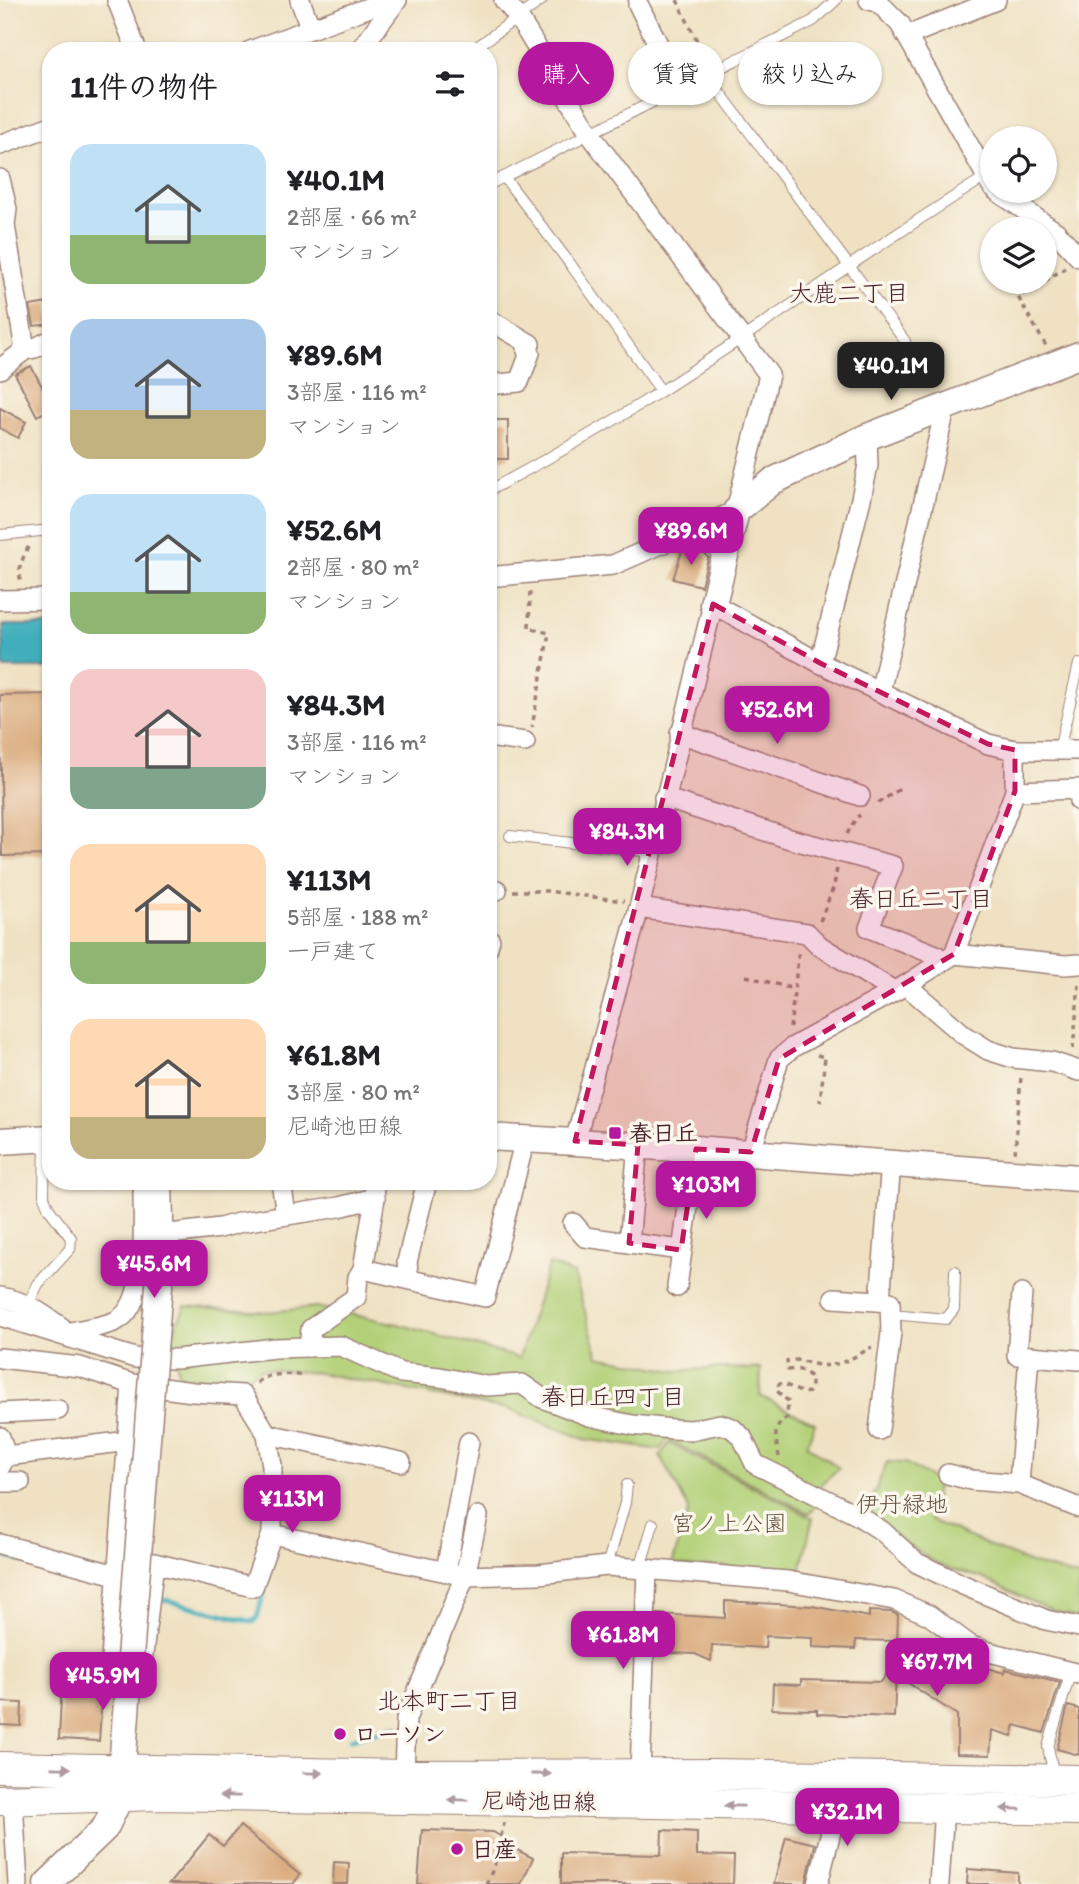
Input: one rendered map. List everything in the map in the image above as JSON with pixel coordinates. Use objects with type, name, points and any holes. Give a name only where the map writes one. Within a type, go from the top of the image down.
[{"type":"main road","name":"尼崎池田線","points":[[0,1768],[121,1783],[158,1795],[1079,1810]]},
{"type":"main road","name":"尼崎池田線","points":[[6,1800],[121,1783],[404,1775],[640,1774],[1067,1780]]},
{"type":"street","points":[[117,0],[133,42]]},
{"type":"street","points":[[300,0],[310,27]]},
{"type":"street","points":[[272,42],[389,0]]},
{"type":"street","points":[[366,42],[397,0]]},
{"type":"street","points":[[504,0],[590,134],[768,375],[639,906],[575,1141]]},
{"type":"street","points":[[869,0],[878,2],[900,24],[980,163]]},
{"type":"street","points":[[907,36],[996,0]]},
{"type":"street","points":[[638,4],[657,42]]},
{"type":"street","points":[[0,145],[42,130]]},
{"type":"street","points":[[0,179],[7,209],[5,225],[25,350]]},
{"type":"street","points":[[1017,203],[1056,232],[1073,262]]},
{"type":"street","points":[[497,324],[530,344],[527,351],[530,353],[519,383],[497,384]]},
{"type":"street","points":[[0,369],[25,350],[42,344]]},
{"type":"street","points":[[497,576],[613,565],[736,511],[773,481],[867,437],[1068,359]]},
{"type":"street","points":[[880,692],[946,405]]},
{"type":"street","points":[[820,663],[861,499],[868,465],[867,437]]},
{"type":"street","points":[[10,600],[42,599]]},
{"type":"street","points":[[713,604],[820,663],[988,744],[1015,750],[1079,750]]},
{"type":"street","points":[[680,733],[860,796]]},
{"type":"street","points":[[497,738],[525,742]]},
{"type":"street","points":[[751,1153],[779,1059],[793,1047],[900,988],[947,958],[1015,791],[1015,750]]},
{"type":"street","points":[[1015,791],[1078,789],[1079,801]]},
{"type":"street","points":[[664,798],[790,839],[893,866],[869,928],[936,955],[947,958],[1079,964]]},
{"type":"street","points":[[639,906],[807,933],[821,946],[900,988],[988,1051],[1052,1062],[1075,1070]]},
{"type":"street","points":[[497,1137],[891,1162],[1079,1178]]},
{"type":"street","points":[[0,1141],[42,1138]]},
{"type":"street","points":[[363,1269],[485,1297],[525,1139]]},
{"type":"street","points":[[629,1243],[638,1145]]},
{"type":"street","points":[[677,1287],[696,1149]]},
{"type":"street","points":[[884,1419],[890,1340],[886,1308],[891,1162]]},
{"type":"street","points":[[62,1335],[116,1321],[130,1310],[143,1255],[143,1192],[146,1190]]},
{"type":"street","points":[[47,1884],[105,1828],[121,1783],[161,1247],[158,1190]]},
{"type":"street","points":[[282,1190],[285,1215]]},
{"type":"street","points":[[161,1247],[242,1222],[339,1207],[375,1190]]},
{"type":"street","points":[[309,1348],[311,1329],[356,1297],[375,1190]]},
{"type":"street","points":[[408,1279],[407,1262],[425,1190]]},
{"type":"street","points":[[573,1223],[585,1237],[681,1250]]},
{"type":"street","points":[[1022,1294],[1017,1355],[1079,1360]]},
{"type":"street","points":[[0,1297],[28,1305],[61,1327],[62,1335]]},
{"type":"street","points":[[834,1298],[886,1308]]},
{"type":"street","points":[[0,1316],[135,1358],[176,1359],[263,1350],[341,1346],[401,1373],[486,1386],[522,1384],[558,1406],[632,1425],[691,1430],[719,1424],[732,1428],[741,1437],[755,1464],[857,1515],[882,1531],[917,1563],[1046,1619],[1079,1627]]},
{"type":"street","points":[[1018,1484],[1029,1356]]},
{"type":"street","points":[[0,1358],[80,1367],[132,1384],[243,1395],[267,1434],[272,1466],[272,1534],[253,1587],[155,1563],[141,1671],[129,1671],[111,1659],[132,1384]]},
{"type":"street","points":[[0,1413],[58,1410]]},
{"type":"street","points":[[267,1434],[401,1462]]},
{"type":"street","points":[[0,1437],[3,1462],[129,1441]]},
{"type":"street","points":[[456,1573],[460,1463],[469,1442]]},
{"type":"street","points":[[948,1474],[971,1480],[1018,1484],[1079,1508]]},
{"type":"street","points":[[404,1775],[406,1718],[478,1516]]},
{"type":"street","points":[[272,1534],[456,1573],[539,1574],[607,1566],[788,1581],[894,1600],[929,1615],[971,1646],[1075,1672]]},
{"type":"street","points":[[0,1544],[116,1575]]},
{"type":"street","points":[[640,1774],[644,1568]]},
{"type":"street","points":[[6,1800],[18,1884]]},
{"type":"street","points":[[818,1884],[833,1807]]},
{"type":"street","points":[[939,1884],[944,1807]]},
{"type":"lane","points":[[483,42],[542,0]]},
{"type":"lane","points":[[724,67],[813,21],[836,0]]},
{"type":"lane","points":[[724,93],[905,341]]},
{"type":"lane","points":[[497,180],[647,105]]},
{"type":"lane","points":[[504,177],[571,265],[660,391]]},
{"type":"lane","points":[[497,486],[589,436],[660,391],[931,211],[980,189]]},
{"type":"lane","points":[[0,535],[42,531]]},
{"type":"lane","points":[[1059,750],[1079,664]]},
{"type":"lane","points":[[510,836],[652,852]]},
{"type":"lane","points":[[28,1305],[38,1284],[70,1249],[71,1238],[48,1209],[44,1190]]},
{"type":"lane","points":[[886,1308],[946,1319],[954,1309],[955,1271]]},
{"type":"lane","points":[[607,1566],[625,1503],[627,1486]]},
{"type":"lane","points":[[644,1568],[653,1524]]},
{"type":"lane","points":[[1067,1780],[1048,1747],[1075,1672]]},
{"type":"path","points":[[677,0],[696,42]]},
{"type":"path","points":[[1057,272],[1073,262]]},
{"type":"path","points":[[1023,294],[1018,297],[1068,359]]},
{"type":"path","points":[[10,600],[20,565],[42,522]]},
{"type":"path","points":[[525,742],[531,733],[549,633],[529,628],[531,573]]},
{"type":"path","points":[[497,889],[547,891],[639,906]]},
{"type":"path","points":[[746,976],[794,989]]},
{"type":"path","points":[[1075,1070],[1079,985]]},
{"type":"path","points":[[1014,1172],[1018,1082],[1028,1059]]},
{"type":"path","points":[[775,1473],[780,1464],[776,1428],[779,1422],[787,1418],[788,1401],[777,1391],[779,1384],[805,1393],[809,1392],[812,1386],[806,1371],[798,1368],[788,1370],[787,1361],[804,1360],[813,1364],[835,1365],[890,1340]]},
{"type":"path","points":[[244,1398],[262,1378],[305,1375]]},
{"type":"path","points":[[486,1884],[494,1867],[508,1801]]},
{"type":"highlighted area","points":[[713,604],[820,663],[988,744],[1015,750],[1015,791],[954,954],[779,1059],[751,1152],[696,1149],[681,1250],[629,1243],[638,1145],[575,1141]]},
{"type":"green space","name":"伊丹緑地","points":[[549,1264],[574,1274],[598,1356],[675,1371],[761,1369],[760,1396],[815,1423],[807,1445],[839,1468],[822,1483],[814,1509],[808,1513],[667,1439],[660,1450],[584,1439],[511,1410],[320,1373],[260,1369],[239,1383],[179,1375],[172,1335],[185,1306],[268,1312],[316,1307],[398,1324],[519,1358]]},
{"type":"green space","name":"宮ノ上公園","points":[[669,1443],[813,1518],[798,1579],[722,1566],[672,1565],[689,1509],[660,1456]]},
{"type":"green space","name":"伊丹緑地","points":[[887,1462],[905,1463],[938,1482],[930,1520],[1027,1562],[1079,1577],[1079,1619],[1043,1607],[982,1578],[941,1566],[866,1513]]},
{"type":"water","points":[[3,625],[42,625],[42,668],[3,668]]},
{"type":"building","points":[[42,304],[42,325],[34,326],[30,306]]},
{"type":"building","points":[[31,366],[42,386],[42,414],[37,416],[15,374]]},
{"type":"building","points":[[0,408],[26,422],[18,438],[0,428]]},
{"type":"building","points":[[497,420],[508,420],[508,459],[497,459]]},
{"type":"building","points":[[683,548],[704,552],[708,558],[701,586],[673,579]]},
{"type":"building","points":[[42,694],[42,855],[2,856],[0,695]]},
{"type":"building","points":[[725,1601],[812,1606],[869,1617],[869,1611],[891,1612],[898,1615],[897,1641],[856,1640],[855,1649],[813,1647],[813,1638],[766,1636],[765,1648],[712,1645],[711,1661],[695,1654],[670,1653],[670,1648],[657,1647],[658,1614],[725,1618]]},
{"type":"building","points":[[907,1647],[955,1679],[961,1660],[1004,1673],[1005,1669],[1060,1682],[1044,1733],[1015,1725],[1012,1736],[992,1730],[990,1755],[957,1754],[957,1715],[896,1675],[894,1717],[772,1709],[773,1684],[801,1685],[801,1680],[881,1682]]},
{"type":"building","points":[[62,1679],[103,1681],[99,1741],[59,1739]]},
{"type":"building","points":[[0,1702],[22,1703],[21,1726],[0,1725]]},
{"type":"building","points":[[1068,1706],[1079,1709],[1079,1755],[1057,1749]]},
{"type":"building","points":[[240,1826],[300,1875],[293,1884],[169,1884],[209,1835],[223,1846]]},
{"type":"building","name":"日産","points":[[422,1830],[493,1832],[517,1846],[515,1849],[533,1858],[521,1884],[418,1884]]},
{"type":"building","points":[[662,1830],[697,1832],[697,1855],[734,1856],[733,1884],[561,1884],[561,1853],[661,1855]]},
{"type":"building","points":[[786,1837],[815,1844],[806,1884],[774,1884]]},
{"type":"building","points":[[334,1862],[349,1863],[348,1884],[333,1884]]},
{"type":"building","points":[[968,1869],[1018,1873],[1018,1884],[967,1884]]},
{"type":"waterway","points":[[0,1555],[114,1586]]},
{"type":"waterway","points":[[154,1597],[253,1622],[257,1618],[271,1563]]},
{"type":"waterway","points":[[351,1739],[396,1726]]},
{"type":"place","name":"春日丘","points":[[615,1133]]},
{"type":"place","name":"ローソン","points":[[340,1734]]},
{"type":"place","name":"日産","points":[[457,1849]]},
{"type":"district","name":"大鹿二丁目","points":[[849,292]]},
{"type":"district","name":"春日丘二丁目","points":[[921,898]]},
{"type":"district","name":"春日丘四丁目","points":[[613,1396]]},
{"type":"district","name":"北本町二丁目","points":[[449,1700]]}]
